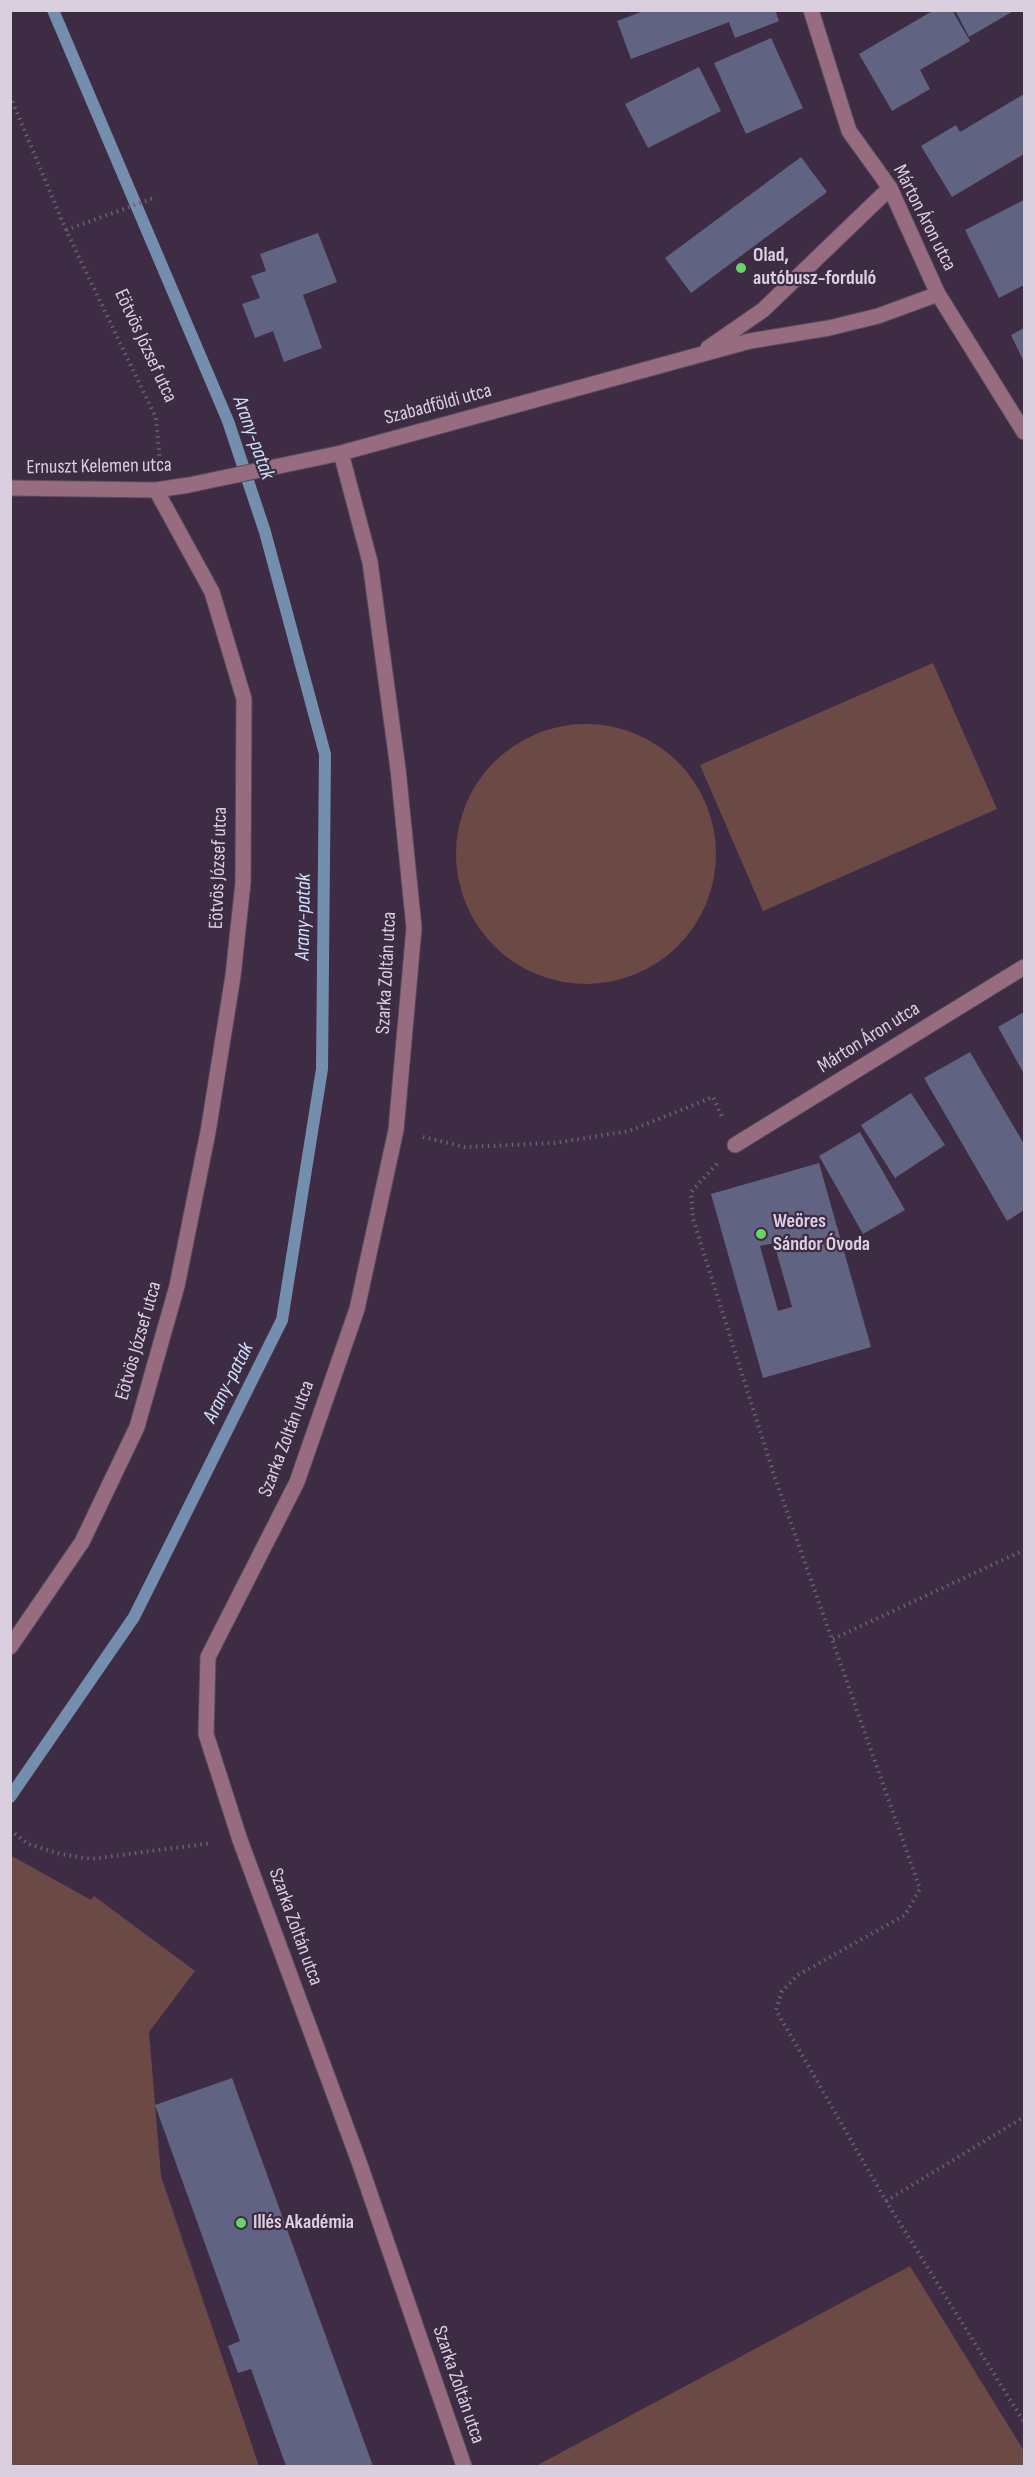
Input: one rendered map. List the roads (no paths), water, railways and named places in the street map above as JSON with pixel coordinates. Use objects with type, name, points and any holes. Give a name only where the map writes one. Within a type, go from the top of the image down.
[{"type":"street","name":"Márton Áron utca","points":[[811,10],[849,130],[890,188],[938,294],[1024,432]]},
{"type":"street","name":"Szabadföldi utca","points":[[696,357],[763,310],[890,188]]},
{"type":"street","name":"Szabadföldi utca","points":[[189,485],[340,453],[750,341],[829,328],[878,316],[938,294]]},
{"type":"street","name":"Szarka Zoltán utca","points":[[340,453],[370,561],[398,769],[414,928],[396,1130],[357,1309],[297,1482],[208,1656],[206,1734],[240,1840],[358,2158],[464,2466]]},
{"type":"street","name":"Ernuszt Kelemen utca","points":[[10,488],[156,490],[189,485]]},
{"type":"street","name":"Eötvös József utca","points":[[10,1647],[82,1542],[137,1427],[177,1286],[208,1132],[233,976],[243,883],[244,699],[212,592],[156,490]]},
{"type":"street","name":"Márton Áron utca","points":[[735,1145],[1024,967]]},
{"type":"waterway","name":"Arany-patak","points":[[10,1797],[134,1617],[282,1320],[322,1069],[325,754],[265,532],[228,421],[53,10]]},
{"type":"place","name":"Olad, autóbusz-forduló","points":[[741,268]]},
{"type":"place","name":"Weöres Sándor Óvoda","points":[[761,1234]]},
{"type":"place","name":"Illés Akadémia","points":[[241,2223]]}]
